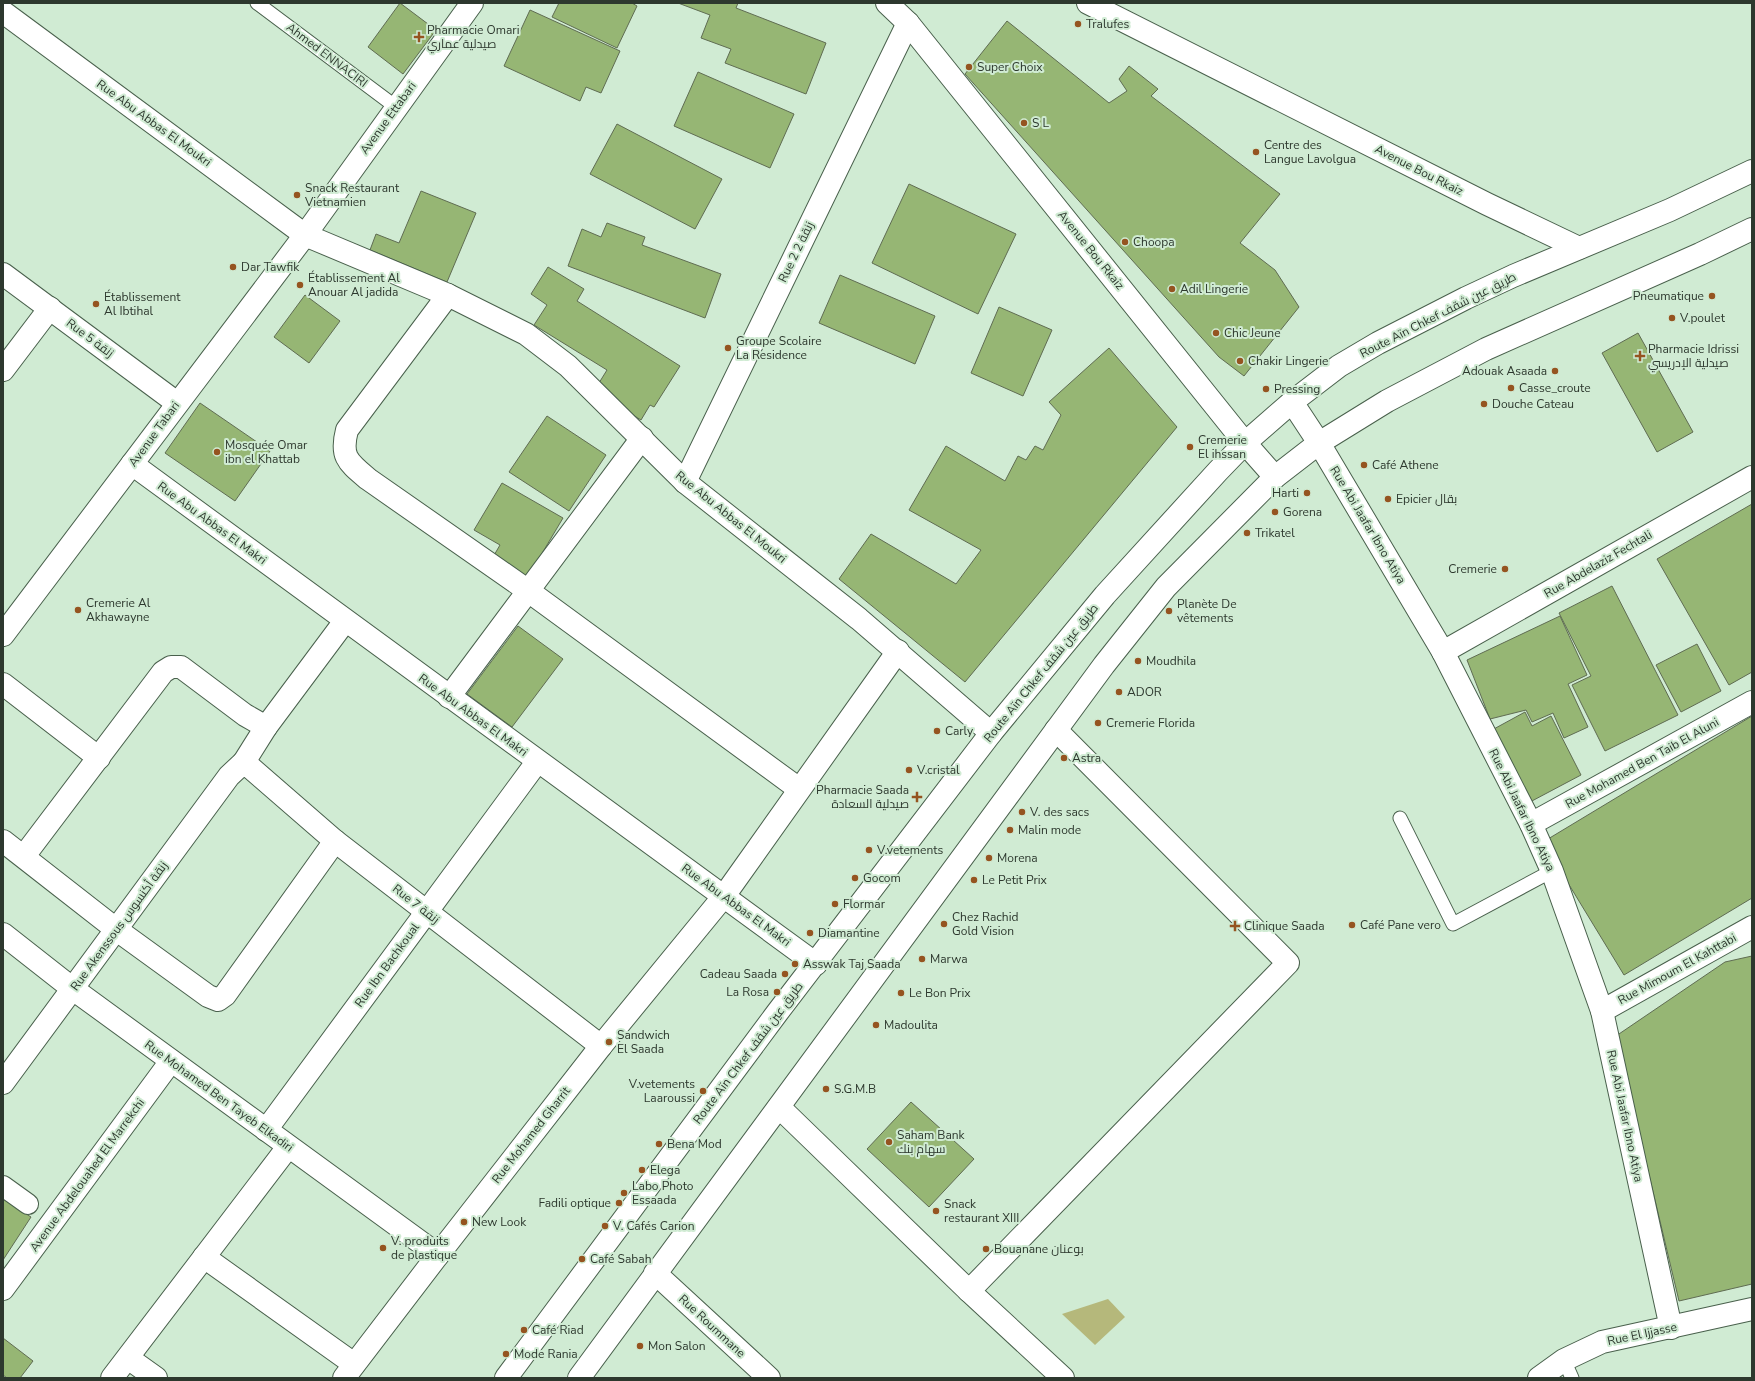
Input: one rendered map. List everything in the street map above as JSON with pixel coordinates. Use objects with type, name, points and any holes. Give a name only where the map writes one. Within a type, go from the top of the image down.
[{"type":"street","name":"Avenue Ettabari","points":[[305,235],[472,3]]},
{"type":"street","name":"Avenue Bou Rkaiz","points":[[887,3],[907,13],[1245,443],[1275,477]]},
{"type":"street","name":"Avenue Bou Rkaiz","points":[[1088,3],[1486,204],[1579,248]]},
{"type":"street","name":"Rue Abu Abbas El Moukri","points":[[3,12],[305,235],[448,295],[526,334],[568,366],[685,482],[898,651],[991,733]]},
{"type":"street","name":"Rue 2 زنقة 2","points":[[685,482],[907,13]]},
{"type":"street","name":"Route Aïn Chkef طريق عين شقف","points":[[506,1378],[777,1013],[816,964],[991,733],[1105,595],[1245,443],[1292,402],[1339,366],[1378,343],[1472,294],[1670,210],[1752,171]]},
{"type":"street","points":[[579,1378],[1104,665],[1166,587],[1275,477],[1319,443],[1387,401],[1486,349],[1700,254],[1752,229]]},
{"type":"street","name":"Avenue Tabari","points":[[3,635],[177,402],[305,235]]},
{"type":"street","name":"Rue زنقة 5","points":[[3,274],[177,402]]},
{"type":"street","points":[[448,295],[347,430],[343,444],[345,456],[351,464],[368,479],[527,590],[800,789]]},
{"type":"street","points":[[3,370],[50,308]]},
{"type":"street","name":"Rue Abi Jaafar Ibno Atiya","points":[[1292,402],[1319,443],[1443,652],[1531,824],[1552,871],[1602,1011],[1670,1328]]},
{"type":"street","points":[[449,697],[527,590],[642,438]]},
{"type":"street","name":"Rue Abu Abbas El Makri","points":[[132,464],[537,762],[816,964]]},
{"type":"street","name":"Rue Abdelaziz Fechtali","points":[[1443,652],[1752,477]]},
{"type":"street","name":"Rue Akenssous زنقة أكنسوس","points":[[3,1083],[240,766],[266,727],[345,620]]},
{"type":"street","name":"Rue Mohamed Gharrit","points":[[349,1371],[601,1046],[724,896],[783,815],[898,651]]},
{"type":"street","points":[[24,856],[164,672],[171,667],[181,667],[245,715],[266,727]]},
{"type":"street","points":[[3,684],[99,758]]},
{"type":"street","name":"Rue Mohamed Ben Taib El Aluni","points":[[1531,824],[1752,702]]},
{"type":"street","points":[[969,1291],[1288,963],[1056,730]]},
{"type":"street","name":"Rue Ibn Bachkoual","points":[[266,1130],[537,762]]},
{"type":"street","name":"Rue 7 زنقة","points":[[240,766],[601,1046]]},
{"type":"street","points":[[3,841],[117,930],[208,996],[218,1000],[225,995],[335,841]]},
{"type":"street","name":"Rue Mimoum El Kahttabi","points":[[1602,1011],[1752,928]]},
{"type":"street","name":"Rue Mohamed Ben Tayeb Elkadiri","points":[[3,934],[73,989],[438,1255]]},
{"type":"street","name":"Avenue Abdelouahed El Marrekchi","points":[[3,1289],[172,1061]]},
{"type":"street","points":[[780,1107],[969,1291],[1051,1374]]},
{"type":"street","points":[[112,1378],[288,1146]]},
{"type":"street","points":[[3,1186],[28,1204]]},
{"type":"street","points":[[204,1257],[349,1371]]},
{"type":"street","name":"Rue Roummane","points":[[655,1273],[769,1378]]},
{"type":"street","name":"Rue El Ijjasse","points":[[1540,1378],[1568,1369],[1579,1351],[1602,1342],[1752,1309]]},
{"type":"street","points":[[128,1358],[156,1378]]},
{"type":"lane","name":"Ahmed ENNACIRI","points":[[257,3],[396,107]]},
{"type":"lane","points":[[1400,818],[1453,924],[1552,871]]},
{"type":"green space","points":[[1108,1299],[1125,1317],[1095,1345],[1062,1314]]},
{"type":"building","points":[[400,3],[436,30],[403,74],[368,47]]},
{"type":"building","points":[[559,3],[632,3],[637,6],[617,48],[552,17]]},
{"type":"building","points":[[678,3],[738,3],[736,8],[826,43],[806,94],[725,63],[731,49],[701,38],[710,15]]},
{"type":"building","points":[[530,10],[620,51],[601,93],[586,87],[580,101],[504,66]]},
{"type":"building","points":[[1007,21],[1109,103],[1127,91],[1119,79],[1129,66],[1158,89],[1151,96],[1280,194],[1240,243],[1275,270],[1299,307],[1244,376],[1219,357],[965,74]]},
{"type":"building","points":[[698,72],[794,114],[770,168],[674,126]]},
{"type":"building","points":[[617,124],[722,179],[695,229],[590,174]]},
{"type":"building","points":[[909,184],[1016,234],[978,314],[872,263]]},
{"type":"building","points":[[421,191],[476,213],[447,282],[370,250],[376,234],[399,243]]},
{"type":"building","points":[[607,223],[645,237],[642,245],[721,274],[705,318],[568,266],[582,229],[601,237]]},
{"type":"building","points":[[548,267],[584,289],[577,301],[680,366],[654,407],[650,405],[641,420],[594,391],[607,370],[534,325],[547,305],[531,294]]},
{"type":"building","points":[[840,275],[935,316],[915,364],[819,323]]},
{"type":"building","points":[[305,295],[340,321],[309,363],[274,337]]},
{"type":"building","points":[[999,307],[1052,330],[1023,396],[971,373]]},
{"type":"building","points":[[1638,333],[1693,432],[1657,452],[1602,353]]},
{"type":"building","points":[[1109,348],[1177,427],[965,682],[839,579],[871,534],[956,584],[981,550],[909,510],[946,446],[1005,481],[1018,456],[1026,460],[1035,446],[1043,450],[1061,415],[1049,402]]},
{"type":"building","name":"Mosquée Omar ibn el Khattab","points":[[200,403],[270,451],[235,501],[165,453]]},
{"type":"building","points":[[547,416],[606,455],[569,511],[509,472]]},
{"type":"building","points":[[502,483],[563,518],[528,577],[493,557],[500,545],[474,530]]},
{"type":"building","points":[[1752,504],[1752,672],[1729,685],[1657,559]]},
{"type":"building","points":[[1612,586],[1678,715],[1605,751],[1572,685],[1591,676],[1559,613]]},
{"type":"building","points":[[1560,616],[1587,675],[1568,684],[1588,727],[1564,738],[1553,713],[1532,722],[1526,710],[1490,719],[1467,660]]},
{"type":"building","points":[[518,626],[563,659],[512,727],[467,694]]},
{"type":"building","points":[[1697,644],[1721,691],[1681,712],[1656,665]]},
{"type":"building","points":[[1525,712],[1532,726],[1551,716],[1581,775],[1530,802],[1492,730]]},
{"type":"building","points":[[1752,716],[1752,898],[1624,975],[1543,842]]},
{"type":"building","points":[[1752,956],[1752,1284],[1679,1301],[1616,1036],[1725,962]]},
{"type":"building","points":[[911,1102],[974,1159],[929,1207],[867,1149]]},
{"type":"building","points":[[3,1199],[31,1217],[3,1260]]},
{"type":"building","points":[[3,1338],[33,1361],[20,1378],[7,1378],[3,1375]]},
{"type":"place","name":"Tralufes","points":[[1078,24]]},
{"type":"place","name":"Pharmacie Omari صيدلية عماري","points":[[419,37]]},
{"type":"place","name":"Super Choix","points":[[969,67]]},
{"type":"place","name":"S L","points":[[1024,123]]},
{"type":"place","name":"Centre des Langue Lavolgua","points":[[1256,152]]},
{"type":"place","name":"Snack Restaurant Vietnamien","points":[[297,195]]},
{"type":"place","name":"Choopa","points":[[1125,242]]},
{"type":"place","name":"Dar Tawfik","points":[[233,267]]},
{"type":"place","name":"Établissement Al Anouar Al jadida","points":[[300,285]]},
{"type":"place","name":"Adil Lingerie","points":[[1172,289]]},
{"type":"place","name":"Pneumatique","points":[[1712,296]]},
{"type":"place","name":"Établissement Al Ibtihal","points":[[96,304]]},
{"type":"place","name":"V.poulet","points":[[1672,318]]},
{"type":"place","name":"Chic Jeune","points":[[1216,333]]},
{"type":"place","name":"Groupe Scolaire La Residence","points":[[728,348]]},
{"type":"place","name":"Pharmacie Idrissi صيدلية الإدريسي","points":[[1640,356]]},
{"type":"place","name":"Chakir Lingerie","points":[[1240,361]]},
{"type":"place","name":"Adouak Asaada","points":[[1555,371]]},
{"type":"place","name":"Casse_croute","points":[[1511,388]]},
{"type":"place","name":"Pressing","points":[[1266,389]]},
{"type":"place","name":"Douche Cateau","points":[[1484,404]]},
{"type":"place","name":"Cremerie El ihssan","points":[[1190,447]]},
{"type":"place","name":"Mosquée Omar ibn el Khattab","points":[[217,452]]},
{"type":"place","name":"Café Athene","points":[[1364,465]]},
{"type":"place","name":"Harti","points":[[1307,493]]},
{"type":"place","name":"Epicier بقال","points":[[1388,499]]},
{"type":"place","name":"Gorena","points":[[1275,512]]},
{"type":"place","name":"Trikatel","points":[[1247,533]]},
{"type":"place","name":"Cremerie","points":[[1505,569]]},
{"type":"place","name":"Cremerie Al Akhawayne","points":[[78,610]]},
{"type":"place","name":"Planète De vêtements","points":[[1169,611]]},
{"type":"place","name":"Moudhila","points":[[1138,661]]},
{"type":"place","name":"ADOR","points":[[1119,692]]},
{"type":"place","name":"Cremerie Florida","points":[[1098,723]]},
{"type":"place","name":"Carly","points":[[937,731]]},
{"type":"place","name":"Astra","points":[[1064,758]]},
{"type":"place","name":"V.cristal","points":[[909,770]]},
{"type":"place","name":"Pharmacie Saada صيدلية السعادة","points":[[917,797]]},
{"type":"place","name":"V. des sacs","points":[[1022,812]]},
{"type":"place","name":"Malin mode","points":[[1010,830]]},
{"type":"place","name":"V.vetements","points":[[869,850]]},
{"type":"place","name":"Morena","points":[[989,858]]},
{"type":"place","name":"Gocom","points":[[855,878]]},
{"type":"place","name":"Le Petit Prix","points":[[974,880]]},
{"type":"place","name":"Flormar","points":[[835,904]]},
{"type":"place","name":"Chez Rachid Gold Vision","points":[[944,924]]},
{"type":"place","name":"Café Pane vero","points":[[1352,925]]},
{"type":"place","name":"Clinique Saada","points":[[1235,926]]},
{"type":"place","name":"Diamantine","points":[[810,933]]},
{"type":"place","name":"Marwa","points":[[922,959]]},
{"type":"place","name":"Asswak Taj Saada","points":[[795,964]]},
{"type":"place","name":"Cadeau Saada","points":[[785,974]]},
{"type":"place","name":"La Rosa","points":[[777,992]]},
{"type":"place","name":"Le Bon Prix","points":[[901,993]]},
{"type":"place","name":"Madoulita","points":[[876,1025]]},
{"type":"place","name":"Sandwich El Saada","points":[[609,1042]]},
{"type":"place","name":"S.G.M.B","points":[[826,1089]]},
{"type":"place","name":"V.vetements Laaroussi","points":[[703,1091]]},
{"type":"place","name":"Saham Bank سهام بنك","points":[[889,1142]]},
{"type":"place","name":"Bena Mod","points":[[659,1144]]},
{"type":"place","name":"Elega","points":[[642,1170]]},
{"type":"place","name":"Labo Photo Essaada","points":[[624,1193]]},
{"type":"place","name":"Fadili optique","points":[[619,1203]]},
{"type":"place","name":"Snack restaurant XIII","points":[[936,1211]]},
{"type":"place","name":"New Look","points":[[464,1222]]},
{"type":"place","name":"V. Cafés Carion","points":[[605,1226]]},
{"type":"place","name":"V. produits de plastique","points":[[383,1248]]},
{"type":"place","name":"Bouanane بوعنان","points":[[986,1249]]},
{"type":"place","name":"Café Sabah","points":[[582,1259]]},
{"type":"place","name":"Café Riad","points":[[524,1330]]},
{"type":"place","name":"Mon Salon","points":[[640,1346]]},
{"type":"place","name":"Mode Rania","points":[[506,1354]]}]
